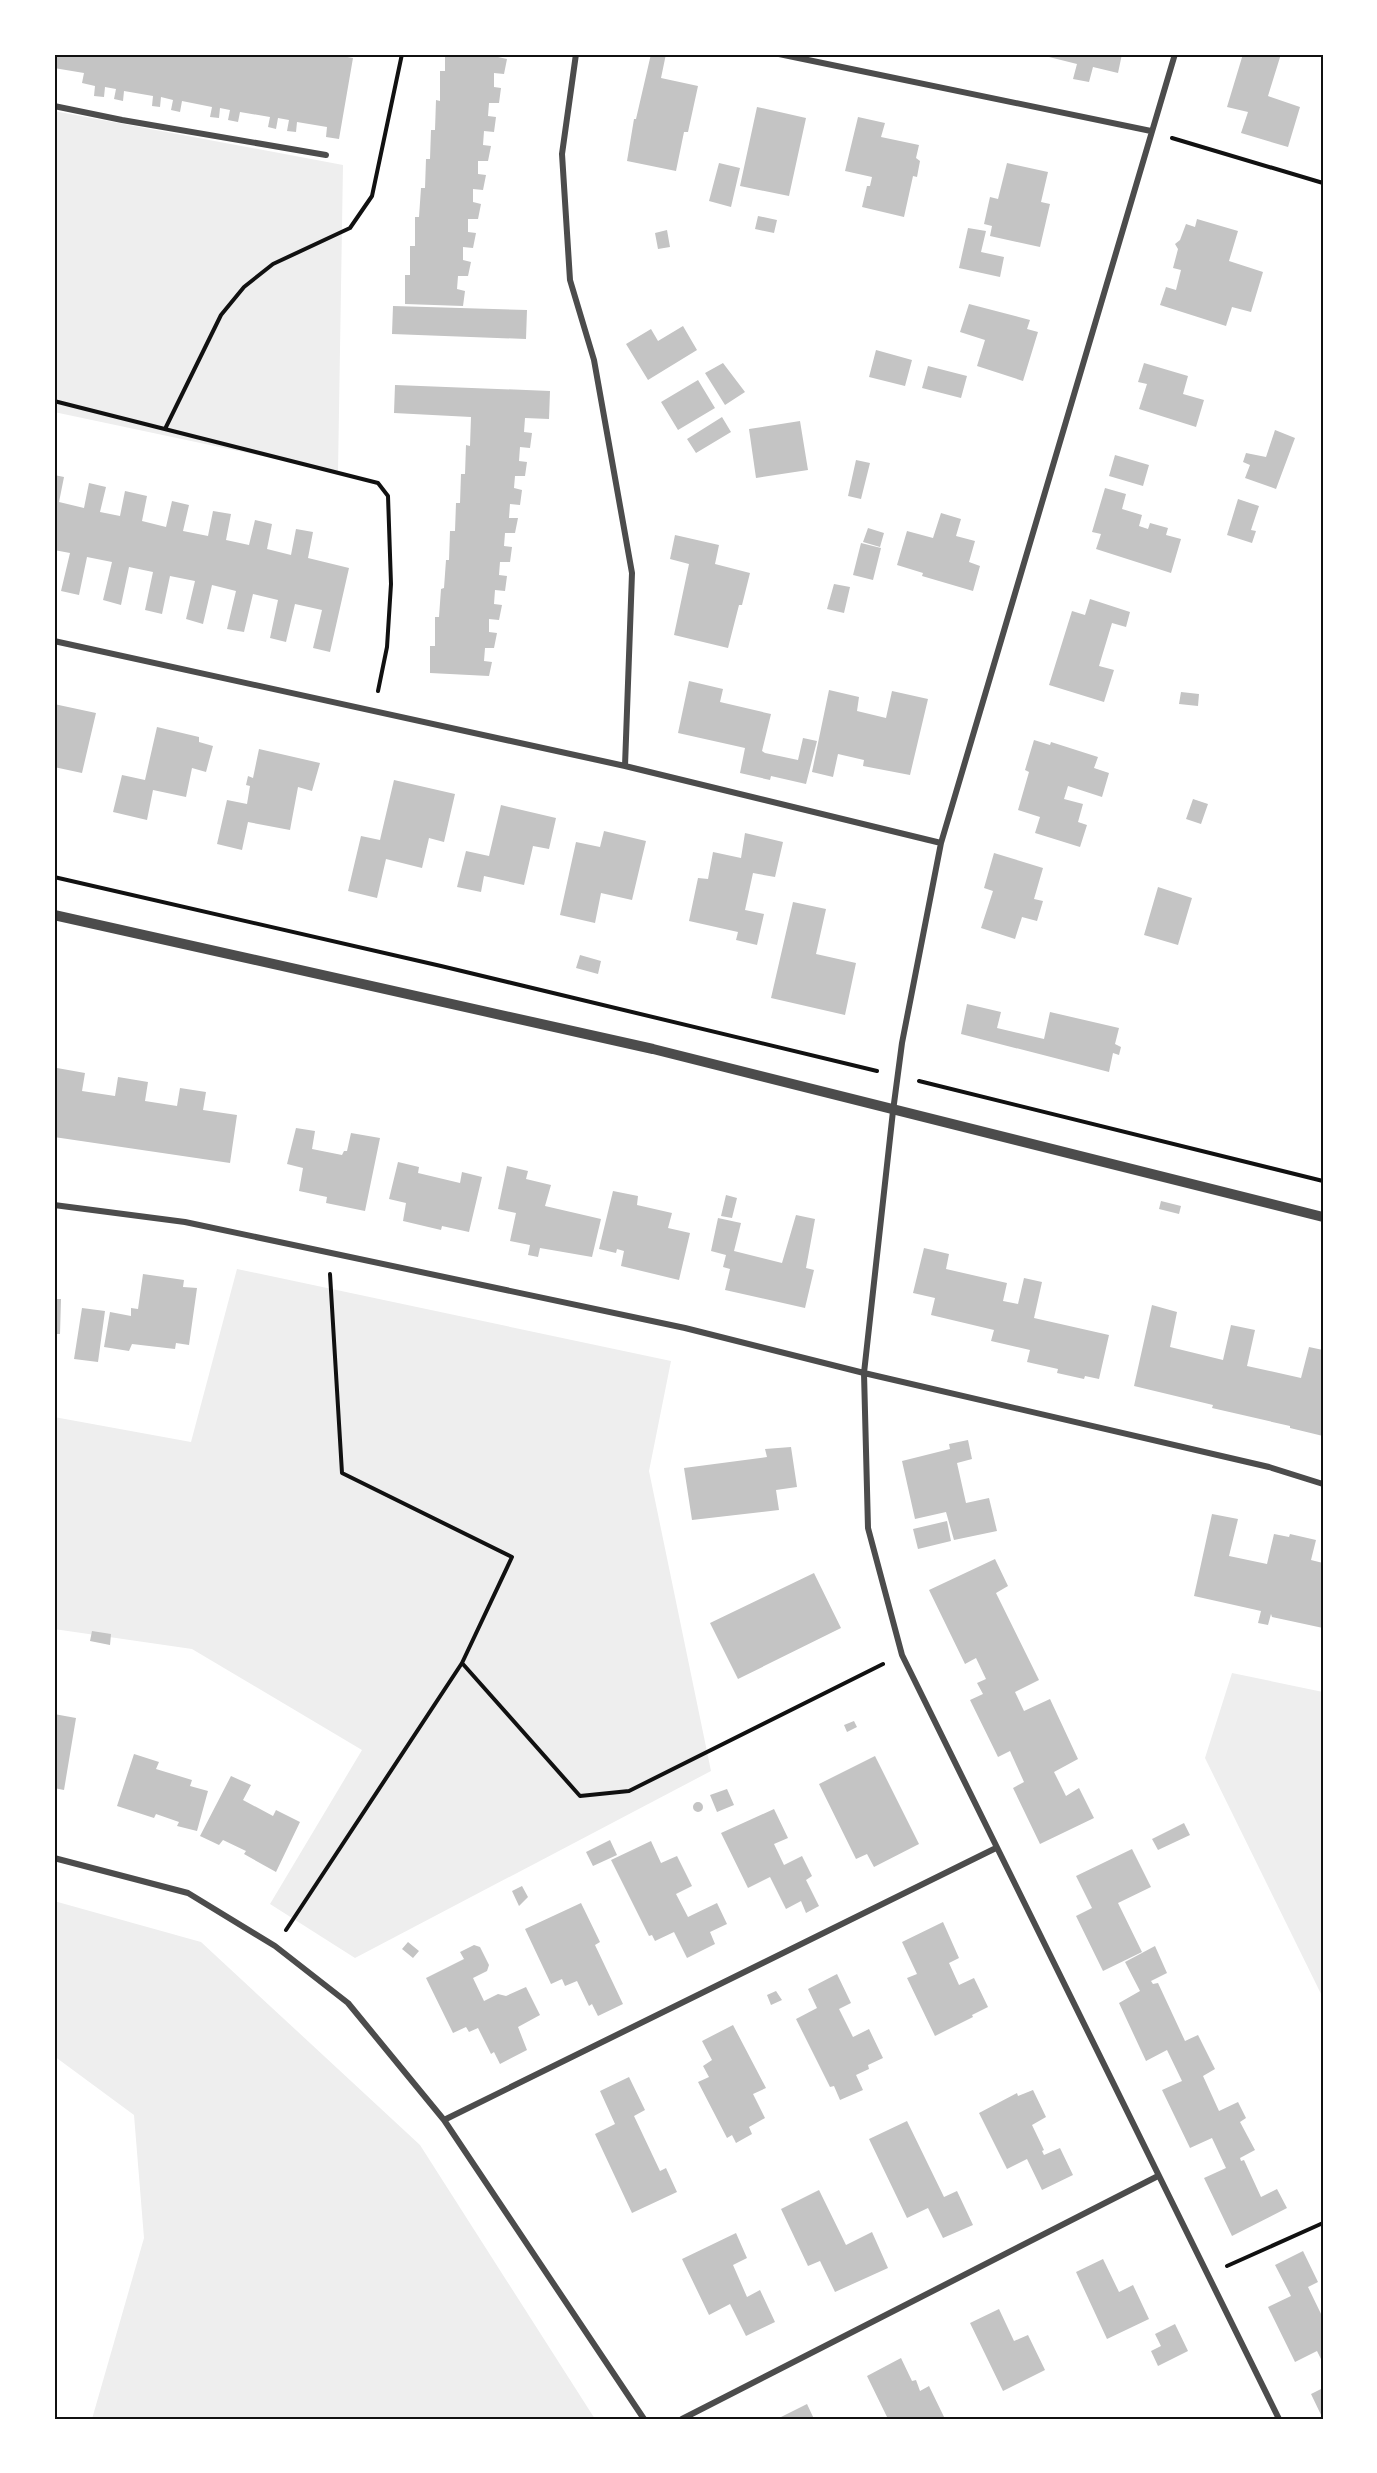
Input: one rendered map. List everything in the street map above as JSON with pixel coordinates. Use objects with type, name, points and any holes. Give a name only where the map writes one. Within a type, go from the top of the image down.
[{"type":"street","points":[[576,54],[562,154],[570,280],[594,360],[632,573],[625,766]]},
{"type":"street","points":[[779,54],[1151,131]]},
{"type":"street","points":[[1175,54],[941,843],[897,1076],[864,1373],[868,1528],[903,1654],[996,1848],[1279,2419]]},
{"type":"street","points":[[54,106],[326,155]]},
{"type":"street","points":[[54,641],[625,766],[941,843]]},
{"type":"street","points":[[54,915],[642,1047],[1323,1217]]},
{"type":"street","points":[[54,1205],[185,1222],[685,1328],[864,1373],[1269,1467],[1323,1484]]},
{"type":"street","points":[[444,2120],[996,1848]]},
{"type":"street","points":[[54,1858],[188,1893],[275,1946],[348,2003],[444,2120],[644,2419]]},
{"type":"street","points":[[682,2419],[1158,2176]]},
{"type":"path","points":[[165,429],[220,315],[244,286],[273,264],[350,228],[372,196],[402,54]]},
{"type":"path","points":[[1151,131],[1323,183]]},
{"type":"path","points":[[54,401],[378,483],[388,496],[391,584],[387,647],[374,712]]},
{"type":"path","points":[[54,878],[441,966],[1323,1181]]},
{"type":"path","points":[[275,1946],[462,1663],[512,1557],[342,1473],[329,1252]]},
{"type":"path","points":[[462,1663],[580,1796],[629,1791],[903,1654]]},
{"type":"path","points":[[1207,2275],[1323,2223]]},
{"type":"shaded area","points":[[54,111],[343,165],[338,472],[54,412]]},
{"type":"shaded area","points":[[237,1269],[671,1361],[649,1471],[711,1771],[355,1958],[270,1904],[362,1750],[192,1649],[54,1629],[54,1417],[191,1442]]},
{"type":"shaded area","points":[[1232,1673],[1323,1692],[1323,1998],[1205,1758]]},
{"type":"shaded area","points":[[54,1901],[201,1942],[420,2145],[595,2419],[92,2419],[144,2238],[134,2115],[54,2056]]},
{"type":"building","points":[[54,54],[330,54],[353,58],[339,139],[326,137],[327,127],[297,122],[296,132],[287,131],[289,120],[278,118],[276,129],[268,127],[270,117],[240,112],[238,122],[228,120],[230,110],[220,108],[219,118],[210,117],[212,107],[182,101],[180,112],[171,110],[173,100],[161,97],[160,107],[152,106],[153,96],[124,91],[123,101],[114,99],[116,89],[105,87],[104,97],[94,96],[95,86],[82,83],[84,73],[54,68]]},
{"type":"building","points":[[445,54],[499,54],[498,57],[507,59],[504,74],[494,73],[494,87],[501,88],[499,103],[489,103],[488,116],[496,117],[494,132],[484,131],[483,145],[491,146],[488,161],[478,161],[478,174],[486,175],[483,190],[473,189],[473,202],[481,204],[478,219],[468,219],[468,232],[476,233],[473,248],[463,247],[463,260],[471,262],[468,276],[458,276],[457,289],[465,291],[463,306],[405,304],[405,275],[410,275],[410,246],[415,246],[415,217],[419,217],[421,188],[425,188],[426,159],[430,159],[431,130],[435,130],[436,100],[440,101],[440,71],[445,71]]},
{"type":"building","points":[[651,54],[666,54],[661,78],[698,86],[688,132],[684,132],[676,171],[627,161],[634,119],[636,119]]},
{"type":"building","points":[[1050,54],[1122,54],[1118,73],[1093,67],[1089,82],[1073,79],[1077,64],[1049,57]]},
{"type":"building","points":[[1243,54],[1281,54],[1268,96],[1300,107],[1288,147],[1241,133],[1248,112],[1227,107]]},
{"type":"building","points":[[757,107],[806,118],[789,196],[740,186]]},
{"type":"building","points":[[858,117],[885,123],[881,137],[919,145],[916,158],[920,161],[917,177],[913,176],[904,217],[862,207],[867,186],[870,186],[872,177],[845,171]]},
{"type":"building","points":[[719,163],[740,168],[731,207],[709,201]]},
{"type":"building","points":[[1007,163],[1048,172],[1041,202],[1050,204],[1040,247],[990,236],[992,226],[984,224],[990,197],[998,199]]},
{"type":"building","points":[[758,216],[777,220],[774,233],[755,229]]},
{"type":"building","points":[[1197,219],[1238,231],[1229,261],[1263,272],[1251,312],[1232,307],[1226,326],[1160,305],[1166,287],[1176,290],[1181,270],[1173,268],[1178,249],[1175,244],[1180,240],[1186,224],[1195,227]]},
{"type":"building","points":[[968,228],[986,231],[981,252],[1004,257],[1000,277],[959,268]]},
{"type":"building","points":[[667,230],[670,247],[658,249],[655,233]]},
{"type":"building","points":[[969,304],[1030,320],[1027,329],[1038,332],[1023,381],[977,366],[985,340],[960,332]]},
{"type":"building","points":[[393,306],[527,310],[526,339],[392,334]]},
{"type":"building","points":[[683,326],[697,350],[648,380],[626,344],[651,329],[658,341]]},
{"type":"building","points":[[876,350],[912,360],[905,386],[869,377]]},
{"type":"building","points":[[723,363],[745,392],[725,405],[705,373]]},
{"type":"building","points":[[1144,363],[1188,376],[1183,394],[1204,400],[1196,427],[1139,409],[1147,384],[1138,382]]},
{"type":"building","points":[[928,366],[967,376],[961,398],[922,388]]},
{"type":"building","points":[[698,380],[715,408],[678,430],[661,402]]},
{"type":"building","points":[[395,385],[550,391],[549,419],[525,418],[524,432],[532,433],[530,448],[520,447],[519,461],[527,462],[525,476],[515,476],[514,488],[522,490],[520,505],[510,504],[509,518],[518,518],[515,533],[505,533],[504,546],[512,547],[510,562],[500,562],[499,575],[507,576],[505,591],[495,590],[494,604],[502,605],[499,620],[489,619],[489,632],[497,633],[494,648],[485,648],[484,661],[492,662],[489,676],[430,673],[430,646],[435,646],[435,617],[439,617],[446,560],[449,560],[450,531],[455,531],[456,503],[460,503],[461,474],[465,474],[466,445],[470,446],[471,417],[394,413]]},
{"type":"building","points":[[722,417],[731,432],[696,453],[687,439]]},
{"type":"building","points":[[800,421],[808,470],[756,478],[749,429]]},
{"type":"building","points":[[1275,430],[1295,438],[1276,489],[1245,478],[1250,465],[1243,462],[1246,453],[1266,457]]},
{"type":"building","points":[[1115,455],[1149,465],[1143,486],[1109,476]]},
{"type":"building","points":[[856,460],[870,463],[861,499],[848,496]]},
{"type":"building","points":[[54,475],[64,477],[59,502],[84,508],[89,483],[106,487],[100,512],[120,516],[125,491],[147,496],[142,521],[166,527],[172,501],[189,505],[183,531],[208,536],[213,511],[231,514],[226,540],[249,545],[255,520],[272,524],[267,549],[291,555],[296,529],[313,532],[308,558],[349,568],[330,652],[313,648],[322,610],[295,604],[286,642],[270,638],[278,600],[253,594],[244,632],[227,629],[236,591],[212,585],[203,624],[186,619],[195,581],[170,576],[162,614],[145,610],[153,572],[129,567],[121,605],[103,600],[112,562],[87,557],[79,595],[61,591],[70,553],[54,550]]},
{"type":"building","points":[[1105,488],[1126,494],[1122,509],[1142,515],[1139,526],[1148,529],[1150,523],[1168,528],[1166,535],[1181,539],[1171,573],[1096,549],[1101,534],[1092,532]]},
{"type":"building","points":[[1238,499],[1259,506],[1251,530],[1256,531],[1252,543],[1227,535]]},
{"type":"building","points":[[941,513],[961,519],[956,536],[975,541],[969,562],[980,566],[973,591],[922,576],[923,573],[897,565],[907,531],[933,538]]},
{"type":"building","points":[[868,528],[884,533],[880,547],[863,542]]},
{"type":"building","points":[[675,535],[719,545],[715,564],[750,573],[728,648],[674,635],[689,564],[670,559]]},
{"type":"building","points":[[861,543],[881,548],[873,580],[853,575]]},
{"type":"building","points":[[834,584],[850,587],[844,613],[827,609]]},
{"type":"building","points":[[1090,599],[1130,612],[1126,627],[1112,623],[1099,666],[1114,670],[1104,702],[1049,685],[1072,611],[1085,615]]},
{"type":"building","points":[[689,681],[723,689],[720,702],[771,714],[762,751],[765,753],[798,760],[803,738],[817,741],[806,784],[771,776],[770,780],[740,773],[745,748],[678,733]]},
{"type":"building","points":[[829,690],[859,697],[857,711],[886,718],[892,691],[928,699],[910,775],[863,766],[864,760],[838,754],[833,777],[812,772]]},
{"type":"building","points":[[1181,692],[1199,694],[1198,706],[1179,704]]},
{"type":"building","points":[[54,704],[96,713],[82,773],[54,767]]},
{"type":"building","points":[[157,727],[199,737],[199,742],[213,746],[206,772],[192,768],[186,797],[153,790],[147,820],[113,812],[122,775],[145,780]]},
{"type":"building","points":[[1034,740],[1050,745],[1051,742],[1098,757],[1094,768],[1109,773],[1102,797],[1068,786],[1064,799],[1083,804],[1078,822],[1087,825],[1080,847],[1035,833],[1040,817],[1018,810],[1029,772],[1025,770]]},
{"type":"building","points":[[259,749],[320,763],[312,791],[298,787],[290,830],[248,822],[242,850],[217,844],[227,800],[247,804],[250,786],[246,785],[248,776],[253,778]]},
{"type":"building","points":[[394,780],[455,794],[444,842],[429,838],[422,868],[386,859],[377,898],[348,891],[361,836],[380,840]]},
{"type":"building","points":[[1193,799],[1208,804],[1201,824],[1186,819]]},
{"type":"building","points":[[501,805],[556,818],[549,849],[533,846],[524,885],[484,876],[481,892],[457,887],[466,851],[489,856]]},
{"type":"building","points":[[604,831],[646,841],[632,900],[601,893],[595,923],[560,915],[576,842],[600,847]]},
{"type":"building","points":[[745,833],[783,842],[775,877],[753,873],[745,910],[764,914],[757,945],[736,940],[738,932],[689,921],[698,878],[708,879],[713,852],[741,858]]},
{"type":"building","points":[[994,853],[1043,868],[1034,899],[1043,901],[1037,921],[1022,917],[1015,939],[981,928],[993,891],[984,888]]},
{"type":"building","points":[[1158,887],[1192,898],[1178,945],[1144,935]]},
{"type":"building","points":[[793,902],[826,909],[816,954],[856,963],[845,1015],[771,998]]},
{"type":"building","points":[[580,955],[601,961],[598,974],[576,968]]},
{"type":"building","points":[[967,1004],[1001,1012],[997,1028],[1044,1039],[1050,1012],[1119,1028],[1115,1044],[1121,1047],[1119,1055],[1113,1053],[1109,1072],[961,1034]]},
{"type":"building","points":[[57,1068],[85,1073],[82,1091],[115,1096],[118,1077],[148,1082],[145,1101],[177,1106],[180,1088],[206,1092],[203,1110],[237,1115],[230,1163],[54,1137],[54,1087]]},
{"type":"building","points":[[296,1128],[315,1131],[312,1149],[342,1155],[344,1151],[347,1151],[351,1133],[380,1138],[365,1211],[326,1203],[327,1197],[299,1191],[303,1168],[287,1164]]},
{"type":"building","points":[[398,1162],[419,1167],[418,1173],[460,1183],[462,1172],[482,1177],[469,1232],[442,1226],[441,1230],[403,1221],[406,1203],[389,1199]]},
{"type":"building","points":[[507,1166],[528,1171],[526,1179],[551,1185],[545,1206],[601,1219],[592,1257],[540,1248],[538,1257],[528,1255],[530,1245],[510,1241],[516,1213],[498,1209]]},
{"type":"building","points":[[613,1191],[638,1196],[637,1205],[672,1213],[668,1228],[690,1233],[679,1280],[621,1266],[624,1251],[617,1249],[616,1253],[599,1249]]},
{"type":"building","points":[[726,1195],[737,1198],[732,1218],[721,1216]]},
{"type":"building","points":[[1161,1201],[1181,1206],[1179,1214],[1159,1209]]},
{"type":"building","points":[[796,1215],[815,1219],[806,1268],[814,1270],[805,1308],[725,1290],[730,1269],[723,1267],[726,1255],[711,1251],[718,1218],[741,1223],[734,1251],[782,1263]]},
{"type":"building","points":[[924,1248],[949,1254],[946,1269],[1007,1283],[1003,1301],[1018,1304],[1024,1278],[1042,1282],[1034,1318],[1109,1335],[1099,1379],[1085,1376],[1084,1379],[1057,1373],[1058,1369],[1027,1362],[1030,1350],[991,1341],[994,1330],[931,1315],[935,1298],[913,1293]]},
{"type":"building","points":[[143,1274],[184,1280],[183,1287],[197,1288],[189,1345],[176,1343],[175,1349],[132,1344],[129,1351],[104,1347],[110,1312],[131,1316],[131,1308],[138,1309]]},
{"type":"building","points":[[54,1299],[61,1299],[60,1334],[54,1334]]},
{"type":"building","points":[[1152,1305],[1177,1312],[1170,1347],[1223,1360],[1231,1325],[1255,1330],[1247,1366],[1301,1378],[1309,1347],[1323,1350],[1323,1436],[1212,1408],[1213,1405],[1134,1386]]},
{"type":"building","points":[[82,1308],[105,1311],[98,1362],[74,1359]]},
{"type":"building","points":[[968,1440],[972,1459],[957,1463],[966,1503],[989,1498],[997,1531],[954,1540],[946,1512],[915,1519],[902,1461],[950,1449],[949,1444]]},
{"type":"building","points":[[791,1447],[797,1487],[776,1490],[779,1510],[692,1520],[684,1468],[767,1457],[765,1449]]},
{"type":"building","points":[[1212,1514],[1238,1519],[1229,1556],[1267,1564],[1274,1534],[1289,1537],[1290,1534],[1316,1540],[1311,1560],[1323,1563],[1323,1628],[1272,1617],[1271,1614],[1268,1625],[1258,1623],[1261,1611],[1194,1596]]},
{"type":"building","points":[[947,1521],[951,1541],[918,1549],[913,1529]]},
{"type":"building","points":[[995,1559],[1008,1586],[996,1593],[1039,1680],[1015,1692],[1024,1711],[1050,1699],[1078,1759],[1054,1772],[1066,1796],[1079,1788],[1094,1818],[1040,1844],[1013,1788],[1024,1782],[1010,1751],[998,1757],[970,1700],[983,1694],[977,1683],[986,1679],[976,1658],[965,1664],[929,1590]]},
{"type":"building","points":[[814,1573],[841,1628],[738,1679],[710,1623]]},
{"type":"building","points":[[92,1631],[111,1634],[110,1645],[90,1641]]},
{"type":"building","points":[[54,1714],[76,1718],[64,1790],[54,1788]]},
{"type":"building","points":[[854,1721],[857,1727],[847,1732],[844,1725]]},
{"type":"building","points":[[134,1754],[159,1762],[156,1769],[192,1780],[190,1786],[208,1791],[197,1831],[177,1826],[179,1822],[156,1814],[154,1818],[117,1806]]},
{"type":"building","points":[[875,1756],[919,1844],[874,1867],[867,1854],[856,1859],[819,1784]]},
{"type":"building","points":[[231,1776],[251,1785],[243,1800],[273,1816],[276,1810],[300,1822],[276,1872],[244,1854],[246,1851],[223,1840],[219,1845],[200,1836]]},
{"type":"building","points":[[727,1789],[734,1805],[717,1812],[710,1795]]},
{"type":"building","points":[[698,1802],[702,1803],[702,1811],[698,1812],[694,1811],[693,1807],[694,1803]]},
{"type":"building","points":[[774,1809],[788,1838],[774,1844],[784,1865],[802,1856],[812,1876],[806,1880],[819,1906],[806,1913],[801,1901],[786,1909],[770,1877],[748,1888],[721,1833]]},
{"type":"building","points":[[1184,1823],[1190,1835],[1158,1850],[1152,1839]]},
{"type":"building","points":[[610,1840],[617,1855],[593,1866],[586,1852]]},
{"type":"building","points":[[651,1841],[661,1863],[677,1856],[692,1886],[676,1894],[688,1917],[717,1903],[727,1924],[710,1932],[715,1944],[687,1958],[674,1932],[655,1941],[652,1935],[649,1936],[611,1860]]},
{"type":"building","points":[[1132,1849],[1151,1887],[1118,1903],[1142,1952],[1103,1971],[1076,1916],[1092,1908],[1076,1876]]},
{"type":"building","points":[[522,1886],[528,1897],[519,1906],[512,1891]]},
{"type":"building","points":[[581,1903],[600,1942],[595,1945],[623,2004],[598,2016],[592,2004],[589,2006],[577,1981],[565,1986],[562,1979],[551,1984],[525,1929]]},
{"type":"building","points":[[943,1922],[959,1958],[949,1963],[959,1985],[974,1978],[988,2007],[935,2036],[907,1978],[917,1974],[902,1942]]},
{"type":"building","points":[[408,1942],[419,1951],[413,1958],[402,1949]]},
{"type":"building","points":[[474,1945],[480,1947],[489,1965],[487,1971],[473,1978],[484,2001],[498,1994],[506,1996],[526,1987],[540,2015],[518,2027],[527,2050],[500,2064],[494,2052],[491,2054],[478,2028],[469,2032],[466,2027],[453,2033],[426,1978],[464,1959],[460,1952]]},
{"type":"building","points":[[1155,1946],[1167,1973],[1151,1981],[1153,1984],[1158,1983],[1185,2041],[1198,2035],[1215,2069],[1203,2076],[1219,2111],[1238,2102],[1246,2118],[1240,2122],[1255,2150],[1240,2158],[1241,2161],[1244,2160],[1261,2197],[1277,2189],[1287,2208],[1232,2236],[1204,2178],[1226,2168],[1212,2138],[1190,2148],[1162,2090],[1182,2081],[1167,2050],[1146,2061],[1119,2003],[1140,1991],[1125,1962]]},
{"type":"building","points":[[837,1974],[851,2003],[839,2009],[853,2037],[869,2029],[883,2058],[868,2065],[869,2069],[856,2075],[863,2090],[840,2100],[834,2086],[830,2087],[796,2019],[817,2008],[808,1989]]},
{"type":"building","points":[[776,1991],[782,2000],[771,2005],[767,1995]]},
{"type":"building","points":[[733,2025],[766,2088],[753,2094],[765,2118],[749,2127],[752,2134],[736,2143],[732,2135],[727,2138],[698,2082],[709,2077],[703,2066],[712,2060],[702,2041]]},
{"type":"building","points":[[629,2077],[645,2110],[634,2116],[660,2171],[666,2168],[677,2192],[632,2213],[595,2134],[615,2124],[600,2091]]},
{"type":"building","points":[[1033,2090],[1046,2117],[1032,2125],[1044,2150],[1042,2151],[1044,2155],[1060,2148],[1073,2175],[1042,2190],[1027,2159],[1007,2169],[979,2113],[1017,2093],[1018,2096]]},
{"type":"building","points":[[907,2121],[944,2197],[957,2191],[973,2225],[943,2238],[928,2208],[907,2218],[869,2139]]},
{"type":"building","points":[[819,2190],[846,2245],[872,2232],[888,2268],[835,2292],[820,2261],[808,2266],[781,2209]]},
{"type":"building","points":[[736,2233],[747,2258],[733,2265],[747,2297],[760,2290],[775,2322],[746,2336],[730,2304],[709,2315],[682,2259]]},
{"type":"building","points":[[1303,2251],[1318,2282],[1308,2287],[1323,2318],[1323,2363],[1317,2351],[1295,2362],[1268,2307],[1291,2296],[1275,2265]]},
{"type":"building","points":[[1103,2259],[1119,2292],[1133,2285],[1149,2319],[1107,2339],[1076,2272]]},
{"type":"building","points":[[999,2309],[1014,2341],[1028,2335],[1045,2370],[1003,2391],[970,2323]]},
{"type":"building","points":[[1175,2324],[1188,2351],[1158,2366],[1151,2351],[1161,2346],[1155,2334]]},
{"type":"building","points":[[901,2358],[912,2381],[916,2380],[920,2391],[929,2386],[945,2419],[888,2419],[867,2376]]},
{"type":"building","points":[[1323,2388],[1323,2419],[1311,2394]]},
{"type":"building","points":[[807,2404],[814,2419],[777,2419]]}]
